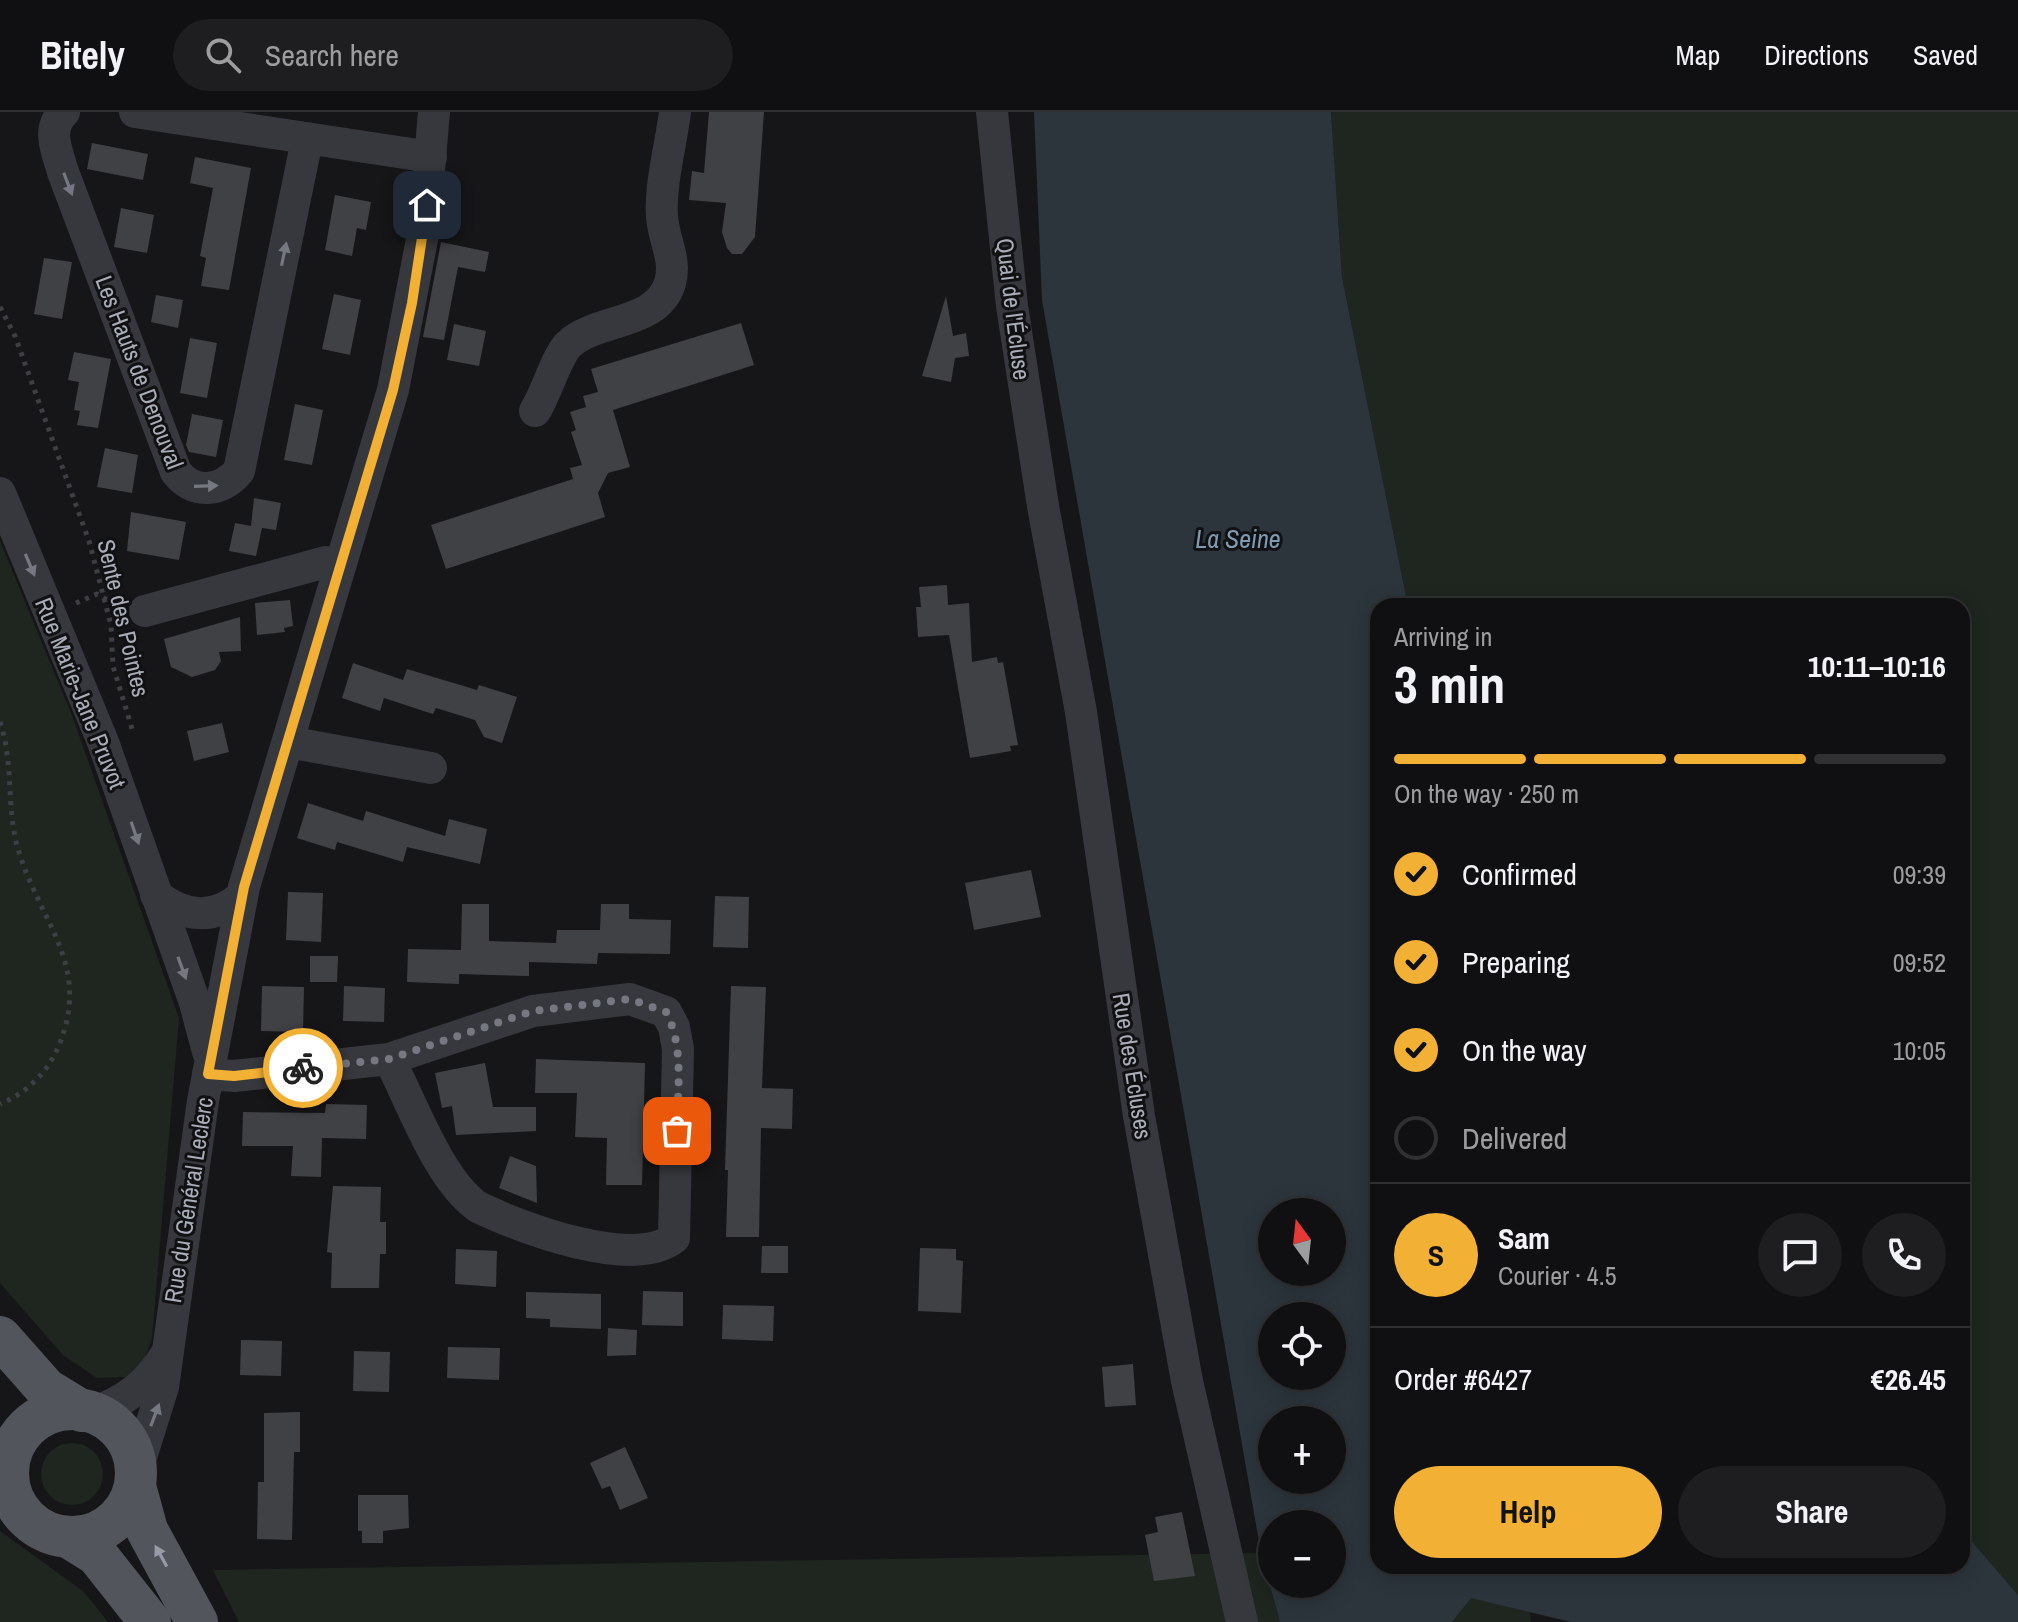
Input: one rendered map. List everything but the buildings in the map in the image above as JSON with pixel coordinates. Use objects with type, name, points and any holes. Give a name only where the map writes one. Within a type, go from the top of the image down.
[{"type":"main road","points":[[0,1337],[46,1389],[113,1424],[125,1437],[133,1453],[135,1480],[147,1530],[197,1622]]},
{"type":"main road","points":[[87,1412],[57,1412],[34,1422],[17,1441],[5,1458],[15,1502],[29,1520],[47,1532],[68,1537],[97,1555],[150,1622]]},
{"type":"main road","points":[[68,1537],[93,1533],[111,1524],[125,1509],[135,1480]]},
{"type":"street","name":"Les Hauts de Denouval","points":[[64,112],[54,126],[54,141],[63,172],[176,472],[183,481],[199,489],[225,484],[239,471],[307,140]]},
{"type":"street","points":[[135,112],[431,157]]},
{"type":"street","name":"Rue du Général Leclerc","points":[[135,1480],[160,1400],[209,1067],[242,896],[393,390],[412,303],[434,112]]},
{"type":"street","points":[[535,411],[548,391],[566,347],[589,331],[635,317],[656,302],[670,284],[672,255],[662,216],[675,112]]},
{"type":"street","name":"Quai de l'Écluse","points":[[992,112],[1012,306],[1043,506]]},
{"type":"street","name":"Rue Marie-Jane Pruvot","points":[[0,493],[103,742],[195,1003],[209,1067]]},
{"type":"street","name":"Rue des Écluses","points":[[1043,506],[1081,712],[1139,1116],[1187,1381],[1242,1622]]},
{"type":"street","points":[[145,611],[326,562],[340,566]]},
{"type":"street","points":[[288,742],[431,768]]},
{"type":"street","points":[[156,895],[170,907],[194,914],[222,910],[242,896]]},
{"type":"street","points":[[209,1067],[234,1076],[389,1059],[533,1011],[630,999],[666,1012],[674,1027],[678,1049],[674,1238],[659,1247],[650,1248],[562,1241],[478,1207],[466,1199],[450,1175],[389,1059]]},
{"type":"street","points":[[87,1412],[134,1393],[165,1356]]},
{"type":"path","name":"Sente des Pointes","points":[[0,307],[15,336],[89,541],[111,625],[113,666],[135,740]]},
{"type":"path","points":[[50,613],[97,594],[118,607],[145,611]]},
{"type":"path","points":[[0,722],[18,849],[39,905],[61,946],[72,986],[70,1017],[55,1056],[35,1082],[0,1104]]},
{"type":"shaded area","points":[[1331,112],[2018,112],[2018,1595],[1970,1539],[1970,598],[1406,598],[1342,277]]},
{"type":"shaded area","points":[[0,541],[73,718],[179,1018],[152,1338],[144,1361],[127,1377],[97,1378],[63,1355],[0,1283]]},
{"type":"shaded area","points":[[72,1443],[84,1445],[94,1452],[101,1462],[101,1486],[94,1496],[84,1503],[72,1505],[60,1503],[50,1496],[43,1486],[41,1474],[43,1462],[50,1452],[60,1445]]},
{"type":"shaded area","points":[[0,1531],[83,1591],[108,1622],[0,1622]]},
{"type":"shaded area","points":[[1258,1553],[1258,1598],[1273,1598],[1280,1622],[239,1622],[213,1570]]},
{"type":"shaded area","points":[[1471,1597],[1530,1612],[1531,1622],[1452,1622]]},
{"type":"water","name":"La Seine","points":[[1034,112],[1331,112],[1342,277],[1406,598],[1370,598],[1370,1574],[1970,1574],[1970,1539],[2018,1595],[2018,1622],[1571,1622],[1471,1598],[1452,1622],[1280,1622],[1273,1598],[1346,1598],[1346,1510],[1258,1510],[1258,1536],[1042,300]]},
{"type":"way so far","points":[[303,1068],[389,1059],[533,1011],[630,999],[666,1012],[674,1027],[678,1049],[677,1131]]},
{"type":"route","points":[[303,1068],[234,1076],[208,1074],[244,887],[393,390],[412,303],[427,205]]}]
